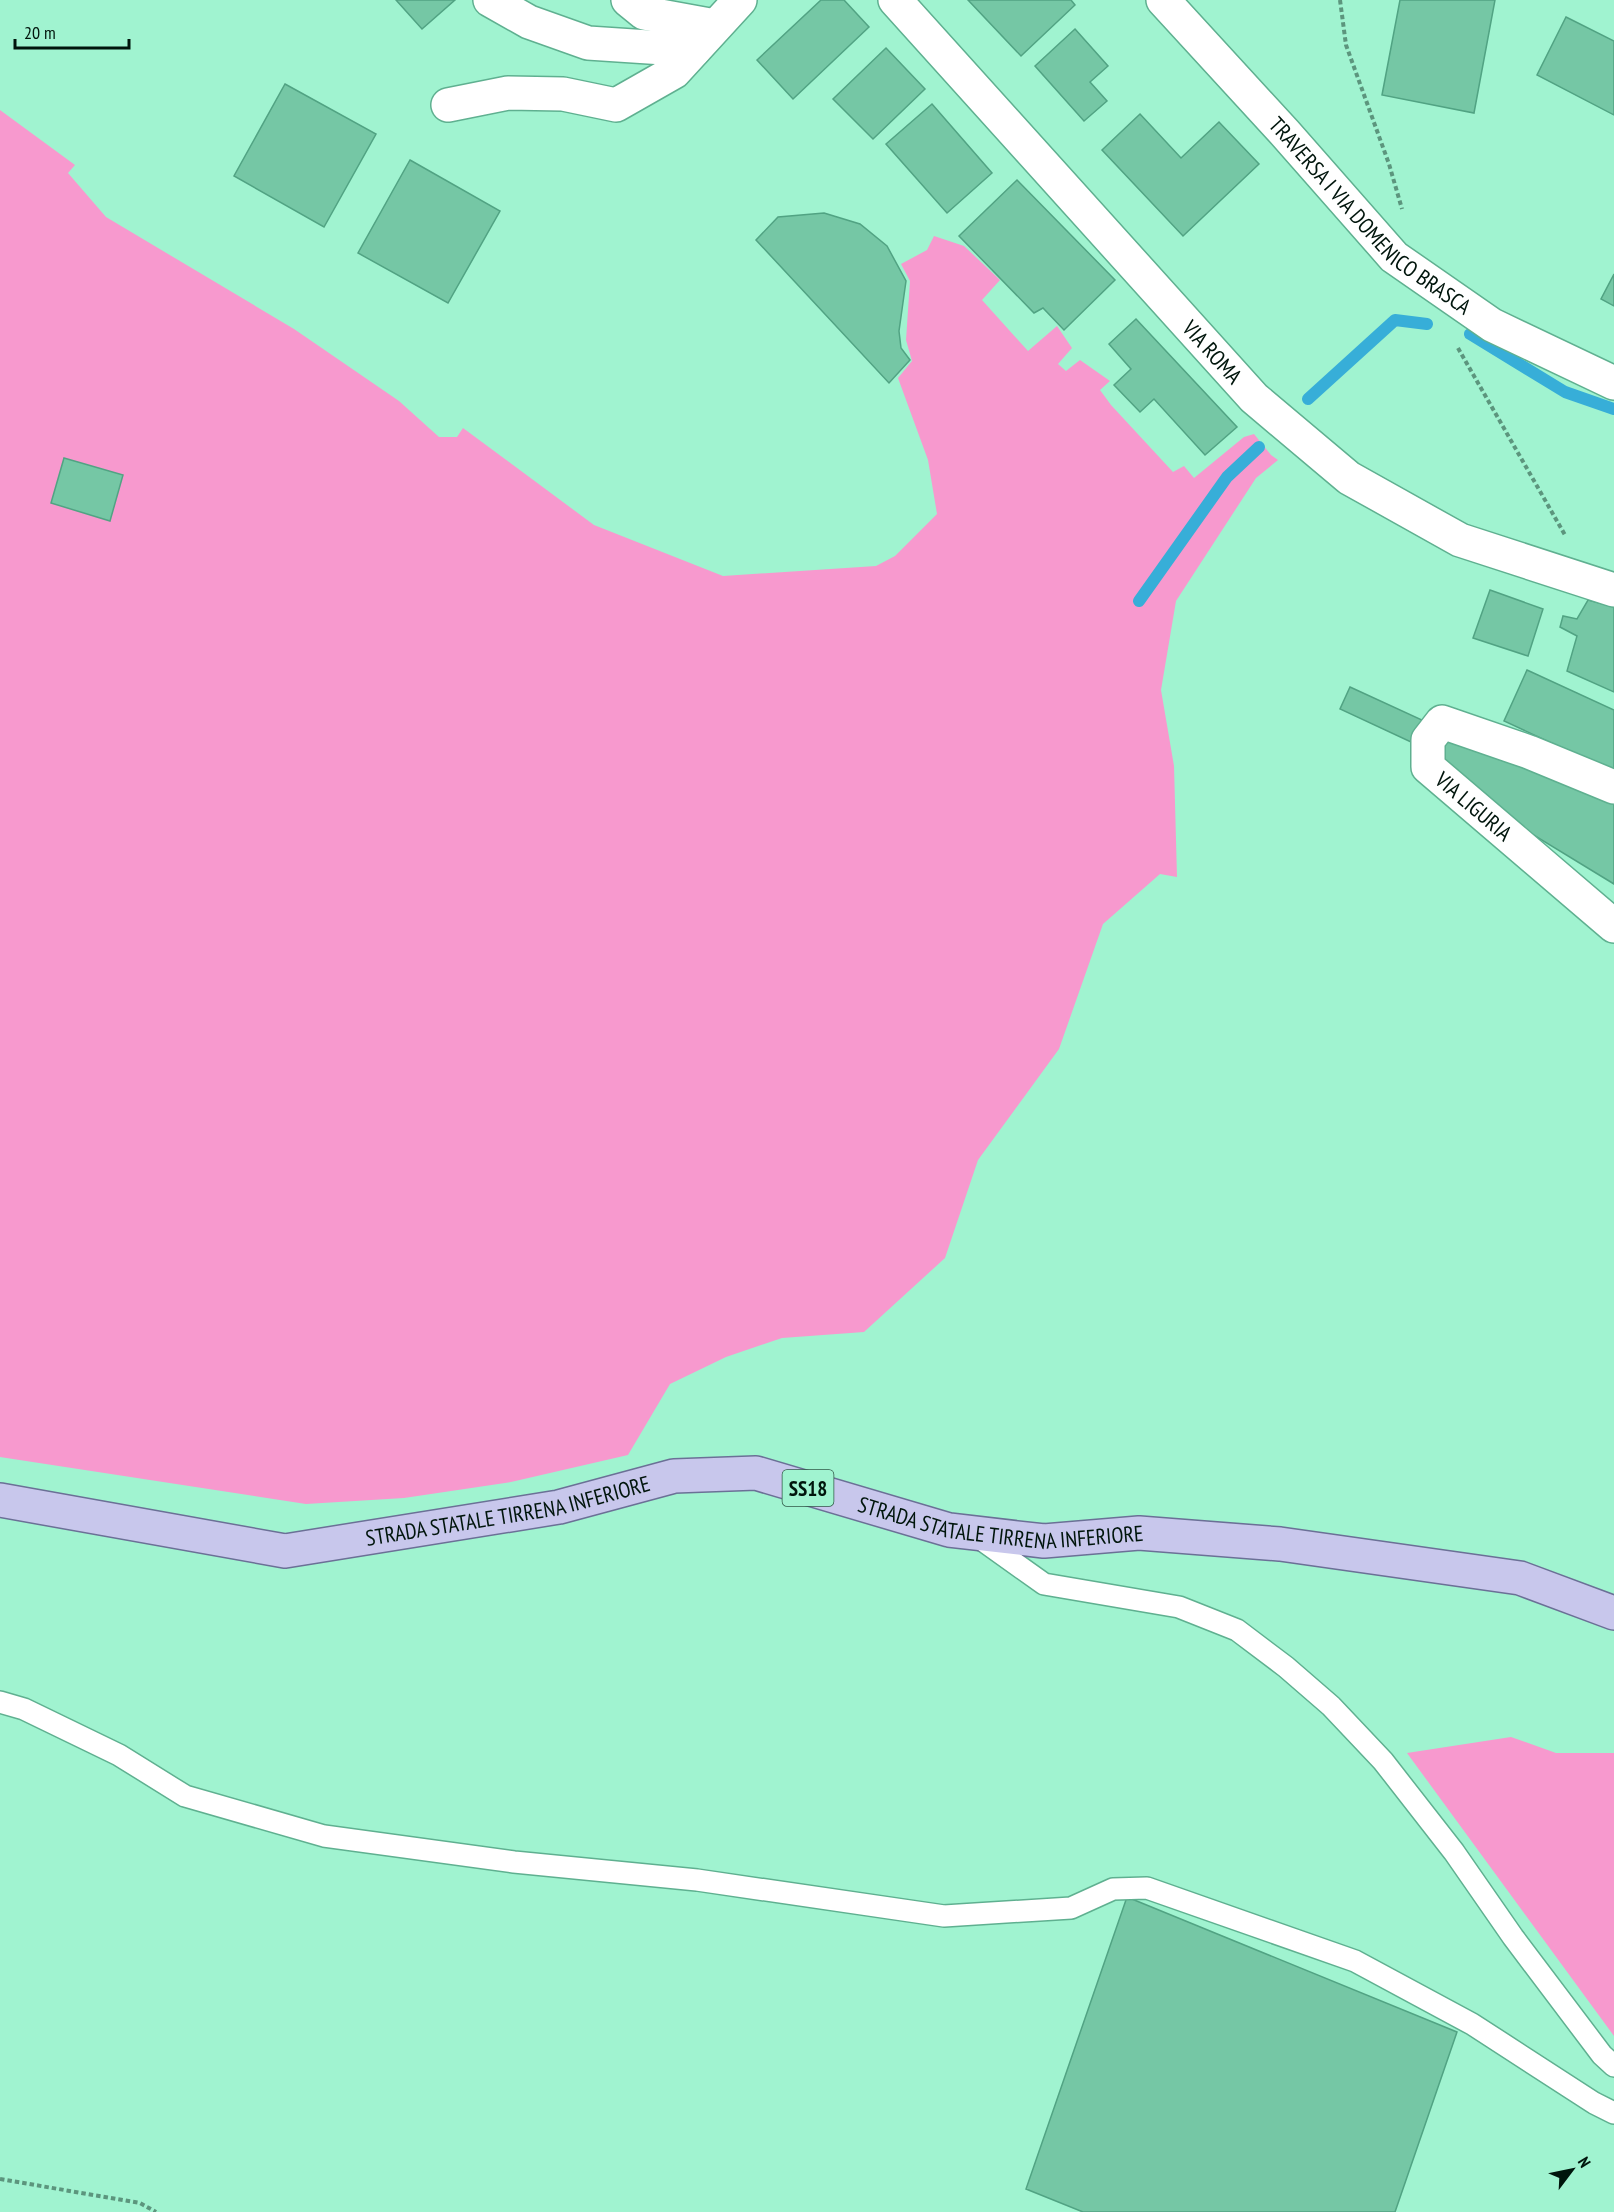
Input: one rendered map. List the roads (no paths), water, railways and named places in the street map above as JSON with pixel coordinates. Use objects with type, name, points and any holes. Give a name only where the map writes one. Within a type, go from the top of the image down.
[{"type":"main road","name":"STRADA STATALE TIRRENA INFERIORE","points":[[0,1500],[285,1551],[560,1507],[674,1476],[756,1473],[949,1530],[1044,1540],[1139,1533],[1280,1544],[1520,1578],[1614,1614]]},
{"type":"street","points":[[490,0],[529,22],[588,43],[704,38]]},
{"type":"street","points":[[628,0],[644,13],[704,38]]},
{"type":"street","points":[[448,105],[508,93],[563,94],[616,105],[674,72],[740,0]]},
{"type":"street","name":"VIA ROMA","points":[[895,0],[1254,398],[1349,478],[1460,540],[1614,590]]},
{"type":"street","name":"TRAVERSA I VIA DOMENICO BRASCA","points":[[1163,0],[1285,132],[1394,257],[1492,325],[1614,383]]},
{"type":"street","name":"VIA LIGURIA","points":[[1614,787],[1529,752],[1442,722],[1428,740],[1428,767],[1614,926]]},
{"type":"lane","points":[[972,1532],[1044,1584],[1179,1607],[1237,1630],[1286,1667],[1331,1706],[1383,1761],[1454,1852],[1526,1955],[1602,2055],[1614,2066]]},
{"type":"lane","points":[[0,1702],[24,1709],[119,1755],[185,1796],[324,1836],[514,1862],[697,1880],[944,1916],[1071,1908],[1113,1889],[1147,1888],[1355,1961],[1472,2024],[1594,2103],[1614,2113]]},
{"type":"waterway","points":[[1308,399],[1395,320],[1427,324]]},
{"type":"waterway","points":[[1470,334],[1565,392],[1614,409]]},
{"type":"waterway","points":[[1139,601],[1227,477],[1259,447]]}]
